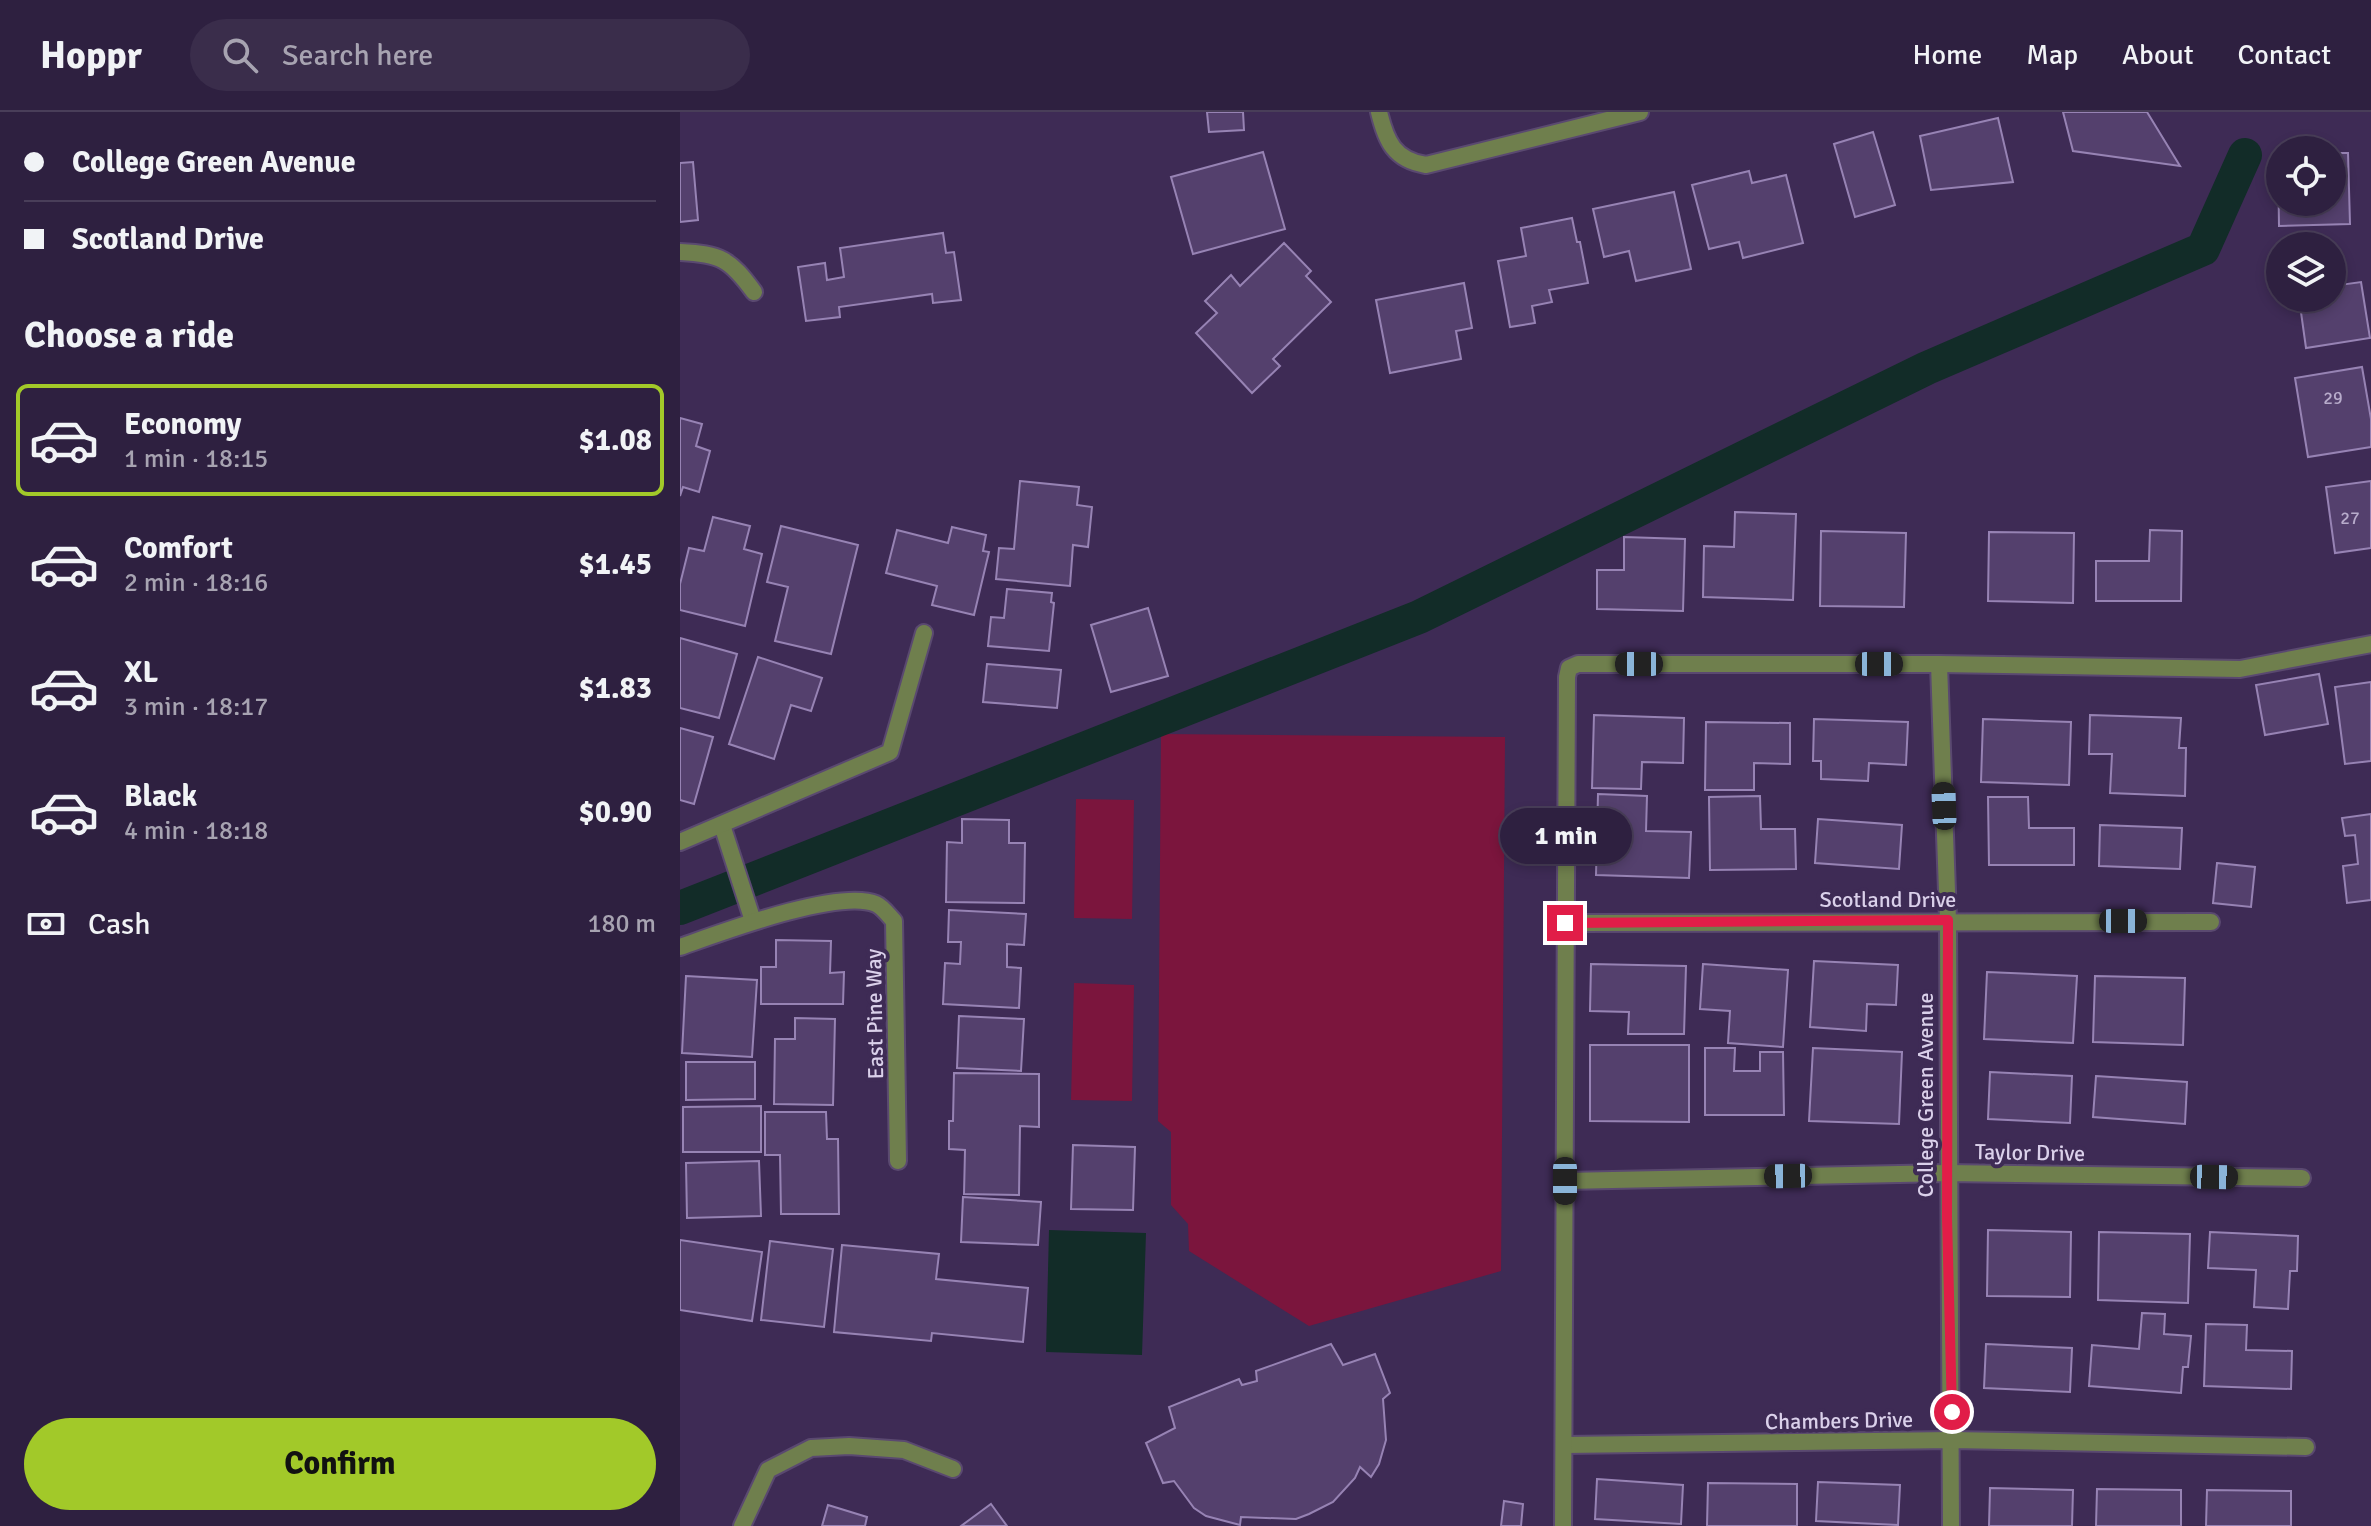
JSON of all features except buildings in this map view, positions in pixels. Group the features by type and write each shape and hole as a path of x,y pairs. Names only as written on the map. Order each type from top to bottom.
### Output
{"street":[{"path":"1379,112 1390,146 1412,162 1426,165 1640,112"},
{"path":"680,252 706,253 724,258 737,268 754,292"},
{"path":"680,842 890,752 924,633"},
{"path":"1563,1526 1569,668 1578,664 1939,664 2240,669 2371,644"},
{"name":"College Green Avenue","path":"1939,664 1948,920 1951,1526"},
{"path":"722,825 753,921"},
{"name":"East Pine Way","path":"680,947 753,921 845,900 877,905 894,921 898,1161"},
{"name":"Scotland Drive","path":"1565,923 1948,920 2211,922"},
{"name":"Taylor Drive","path":"1565,1181 1947,1173 2302,1178"},
{"name":"Chambers Drive","path":"1564,1445 1952,1440 2306,1447"},
{"path":"742,1526 768,1470 811,1448 849,1446 904,1450 953,1469"}],"shaded area":[{"path":"1161,734 1505,737 1501,1271 1309,1326 1189,1251 1188,1224 1171,1205 1171,1132 1158,1121"},
{"path":"1076,799 1134,800 1132,919 1074,918"},
{"path":"1074,983 1134,985 1132,1101 1071,1100"},
{"path":"1049,1230 1146,1233 1142,1355 1046,1352"}],"waterway":[{"path":"680,908 1419,617 1927,368 2203,249 2245,155"}],"route":[{"path":"1565,923 1948,920 1947,1218 1952,1412"}]}
